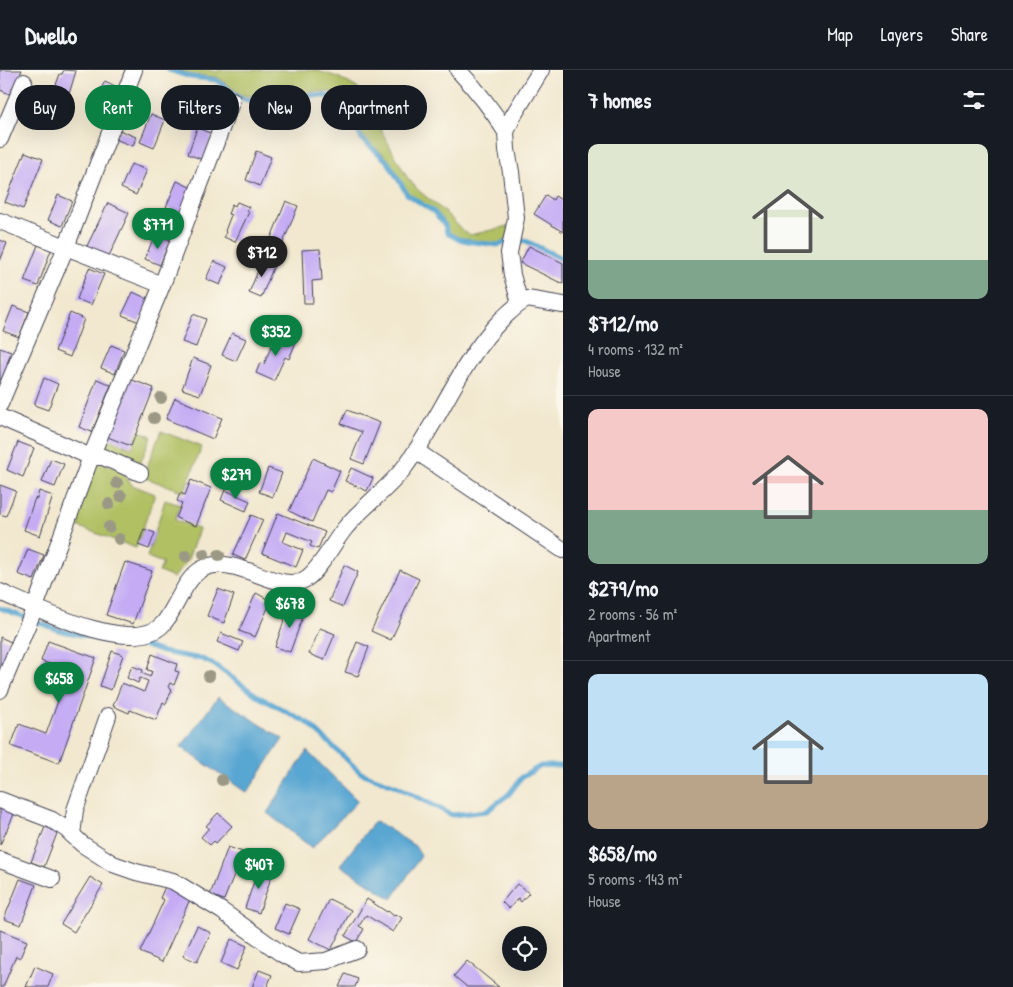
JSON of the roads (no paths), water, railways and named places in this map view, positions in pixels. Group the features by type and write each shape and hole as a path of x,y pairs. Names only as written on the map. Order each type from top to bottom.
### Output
{"street":[{"path":"0,404 66,247 134,70"},
{"path":"458,70 482,97 506,132"},
{"path":"520,303 512,275 509,252 516,218 506,132 513,116 541,70"},
{"path":"0,140 24,82"},
{"path":"0,690 32,615 91,456 162,285 221,130"},
{"path":"0,221 162,285"},
{"path":"0,592 32,615 123,636 141,636 153,632 163,624 194,576 202,570 214,566 230,565 287,584 297,583 308,578 346,527 403,470 468,362 493,329 520,303 527,299 563,305"},
{"path":"0,417 91,456 104,457 140,473"},
{"path":"416,451 563,550"},
{"path":"72,834 75,810 108,716"},
{"path":"0,800 52,820 72,834 82,844 114,864 136,872 173,881 222,911 282,954 299,963 326,961 357,949"},
{"path":"0,860 52,878"}],"water":[{"path":"218,697 283,739 247,793 181,747"},
{"path":"307,751 358,801 312,848 267,813"},
{"path":"374,822 381,824 415,846 421,856 392,899 340,865"}],"waterway":[{"path":"169,70 191,77 216,80 241,98 247,100 311,95 337,97 350,104 354,111 355,126 362,139 388,162 407,194 434,212 445,225 447,233 458,239 473,242 498,245 507,242"},
{"path":"515,240 526,241 563,259"},
{"path":"0,608 58,630 118,643 140,644 162,652 202,659 213,664 259,697 308,723 361,773 396,786 452,815 487,811 509,794 522,777 541,766 563,766"}]}
